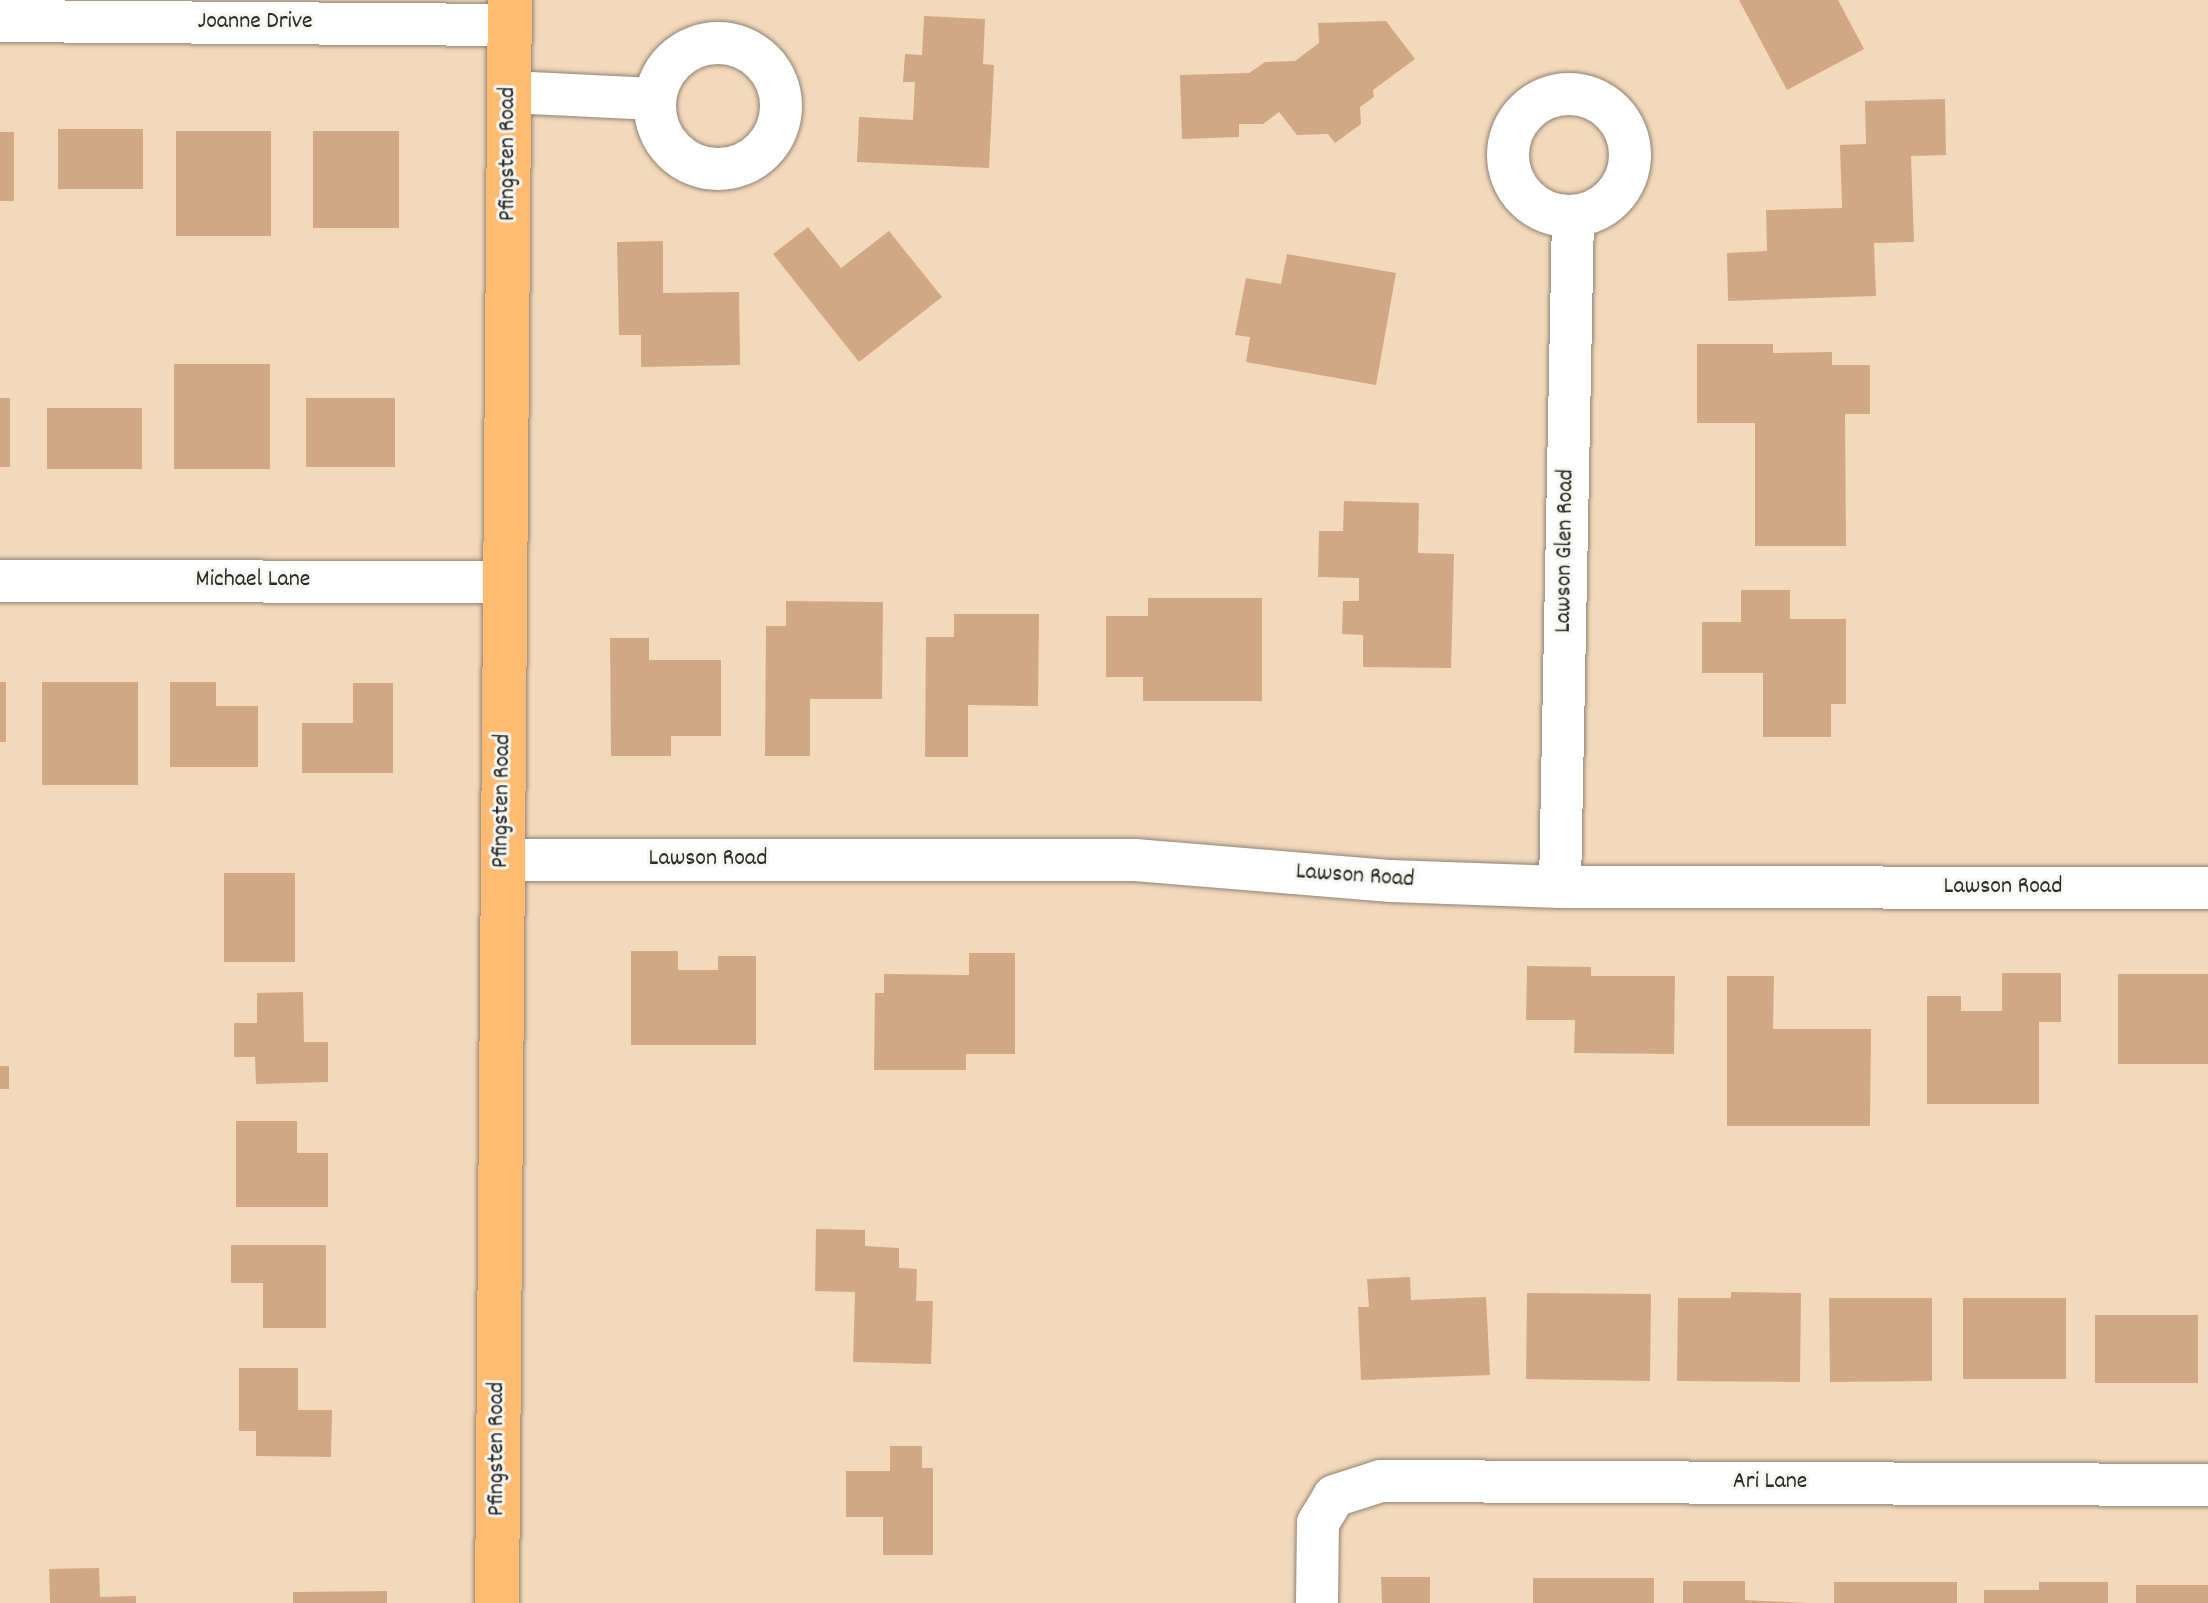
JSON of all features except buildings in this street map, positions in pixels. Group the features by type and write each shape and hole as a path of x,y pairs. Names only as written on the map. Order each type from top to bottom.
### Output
{"main road":[{"name":"Pfingsten Road","path":"497,1603 510,12"}],"street":[{"name":"Joanne Drive","path":"0,21 510,12"},
{"path":"510,92 654,99"},
{"name":"Lawson Glen Road","path":"1560,887 1573,216"},
{"name":"Michael Lane","path":"0,581 505,582"},
{"name":"Lawson Road","path":"503,860 1135,860 1391,881 1560,887 2208,888"},
{"name":"Ari Lane","path":"1317,1603 1318,1523 1334,1496 1381,1481 2208,1485"}]}
